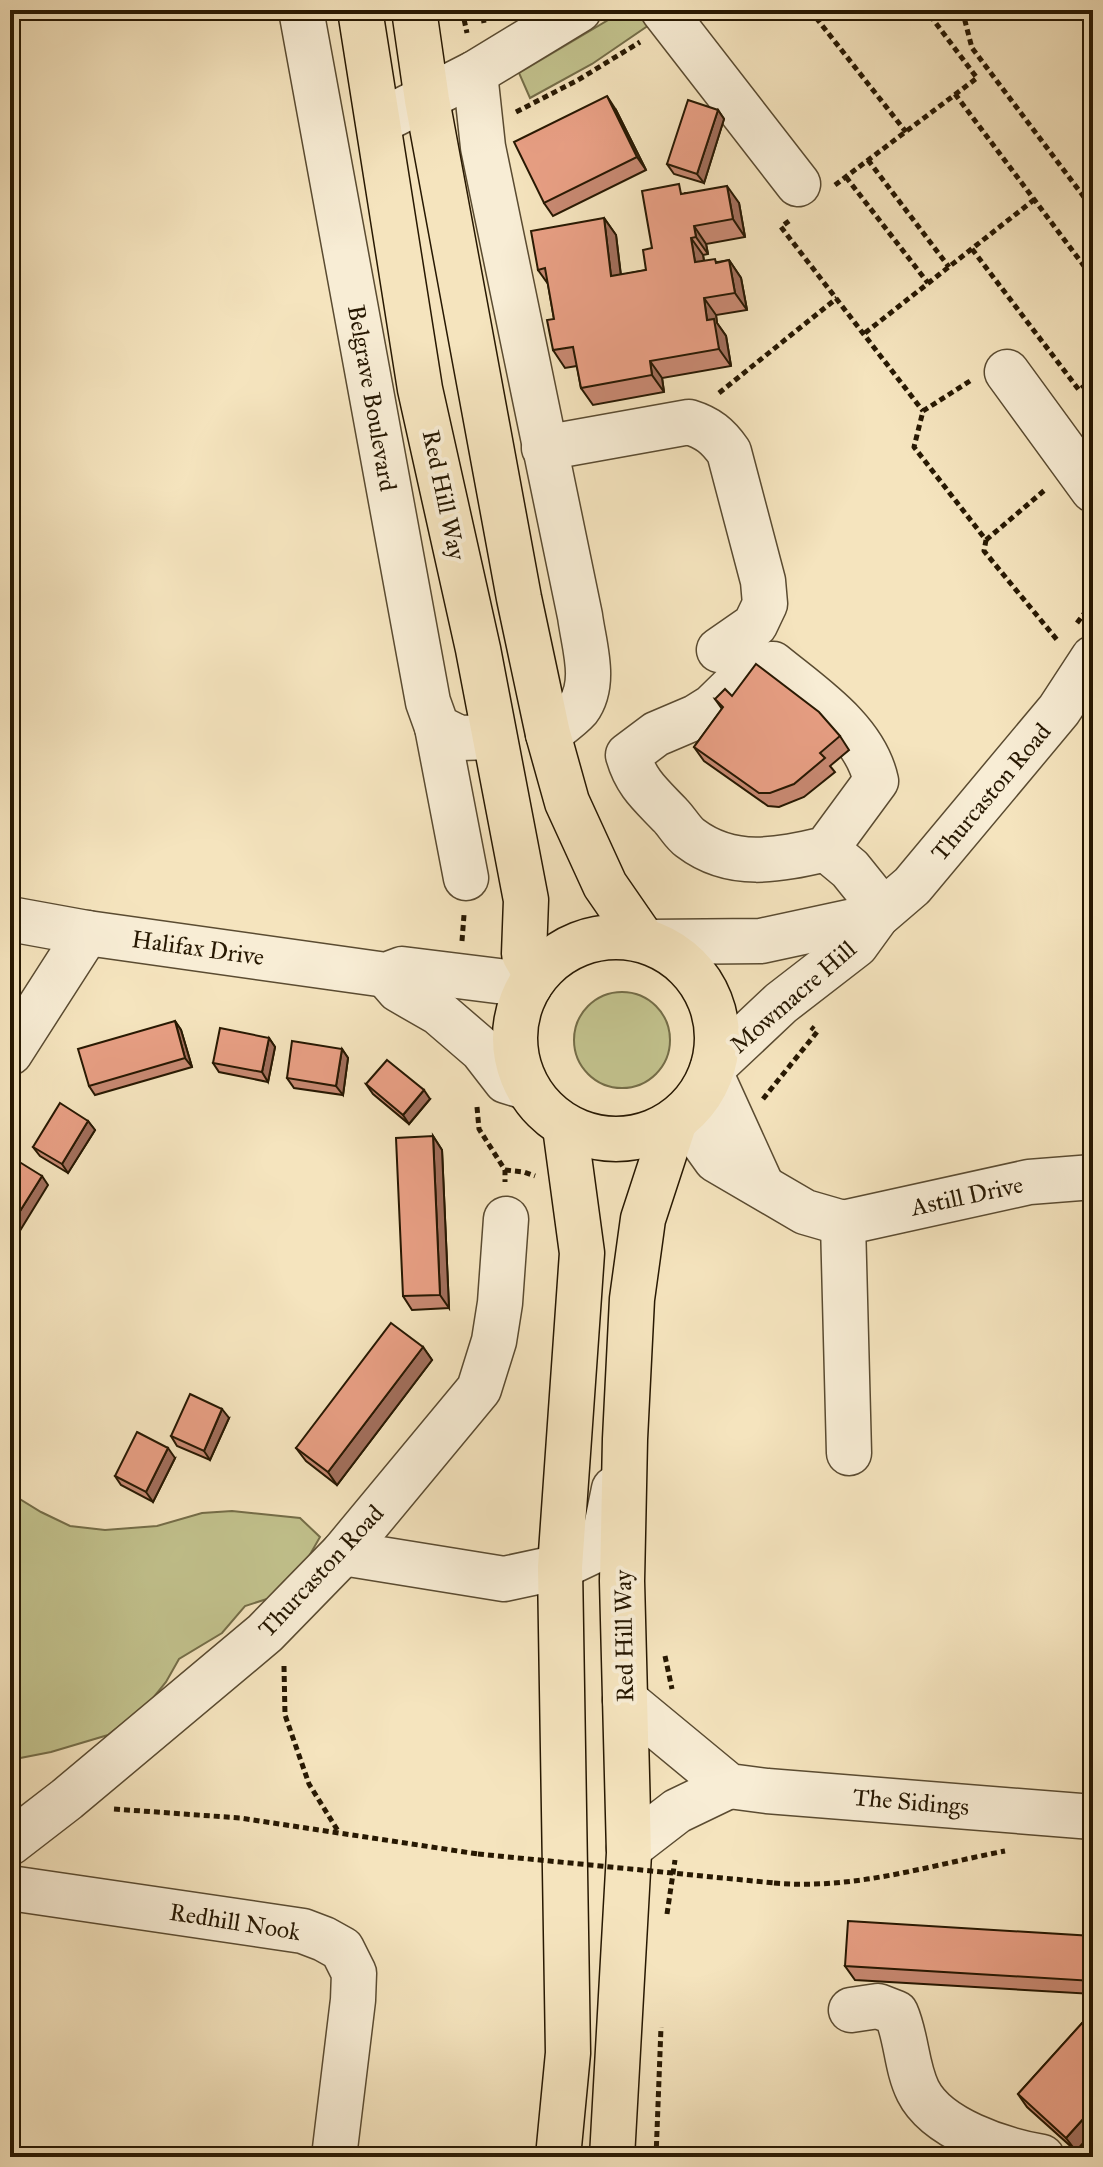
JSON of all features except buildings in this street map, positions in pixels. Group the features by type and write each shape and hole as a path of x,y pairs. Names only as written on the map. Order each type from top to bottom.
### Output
{"highway":[{"name":"Red Hill Way","path":"360,10 420,389 478,649 526,900 524,954 533,980"},
{"path":"414,10 427,100 519,598 548,734 567,802 605,885 647,941"},
{"path":"613,936 647,941 677,957 698,979 712,1006 718,1036 712,1070 697,1100 679,1118 649,1135 621,1140 593,1137 565,1127 550,1116 526,1087 517,1065 514,1041 516,1017 533,980 557,955 584,941 613,936"},
{"name":"Red Hill Way","path":"612,2157 629,1848 622,1581 632,1299 643,1219 679,1118"},
{"path":"558,2157 568,2053 560,1567 582,1253 565,1127"}],"street":[{"name":"Belgrave Boulevard","path":"301,10 428,702 437,727 466,878"},
{"path":"379,122 427,100 579,10"},
{"path":"665,12 805,199"},
{"path":"475,73 482,130 580,616 588,690 577,711 548,734"},
{"path":"990,375 1084,478"},
{"path":"544,448 689,422 705,427 719,437 729,452 763,581 765,604 755,625 719,650"},
{"name":"Thurcaston Road","path":"880,913 912,886 1059,710 1077,651"},
{"path":"773,664 835,715 872,761 876,781 826,849 774,861 742,860 712,853 687,836 650,796 634,774 628,755 656,734 712,707 754,666 773,664"},
{"path":"437,727 459,738 493,737"},
{"path":"826,849 850,869 880,913"},
{"name":"Halifax Drive","path":"12,909 87,933 386,975 402,969 533,980"},
{"name":"Mowmacre Hill","path":"647,941 761,941 880,913"},
{"name":"Mowmacre Hill","path":"712,1070 781,1003 856,945 880,913"},
{"path":"10,1053 87,933"},
{"path":"386,975 399,990 454,1026 482,1050 506,1081 526,1087"},
{"path":"712,1070 761,1184"},
{"name":"Astill Drive","path":"679,1118 716,1160 805,1212 843,1223 1029,1182 1093,1177"},
{"name":"Thurcaston Road","path":"10,1843 265,1633 343,1553 479,1389 494,1341 506,1219"},
{"path":"843,1223 849,1453"},
{"path":"343,1553 504,1579 560,1567 602,1547 625,1439"},
{"path":"625,1700 729,1786 677,1811 629,1848"},
{"name":"The Sidings","path":"729,1786 1093,1817"},
{"name":"Redhill Nook","path":"10,1888 303,1931 342,1949 354,1973 353,2000 334,2157"},
{"path":"851,2010 878,2006 896,2013 905,2033 918,2091 935,2113 969,2135 1042,2157"}],"path":[{"path":"810,10 906,132"},
{"path":"923,411 781,227 805,199 846,177 977,78 926,10"},
{"path":"968,10 965,21 972,48 1093,209"},
{"path":"482,130 612,60 638,43 665,12"},
{"path":"955,94 1093,278"},
{"path":"868,160 949,267"},
{"path":"846,177 928,283"},
{"path":"865,333 1035,199"},
{"path":"972,249 1079,390 1093,379"},
{"path":"704,396 719,393 837,298"},
{"path":"986,540 914,447 923,411 990,375"},
{"path":"1077,651 984,551 986,540 1084,478"},
{"path":"265,1633 284,1659 285,1715 309,1784 339,1832"},
{"path":"67,1799 121,1810 240,1818 478,1854 809,1886 855,1883 1019,1848"},
{"path":"667,1917 678,1852"},
{"path":"656,2157 661,2021"}],"green space":[{"path":"615,16 638,17 649,25 592,64 530,98 519,73"},
{"path":"622,992 640,996 656,1006 666,1022 670,1040 666,1058 656,1074 640,1084 622,1088 604,1084 588,1074 578,1058 574,1040 578,1022 588,1006 604,996"},
{"path":"10,1493 70,1526 105,1530 157,1526 202,1513 232,1511 300,1518 320,1537 296,1579 270,1598 245,1606 222,1633 179,1659 149,1703 108,1735 10,1760"}]}
